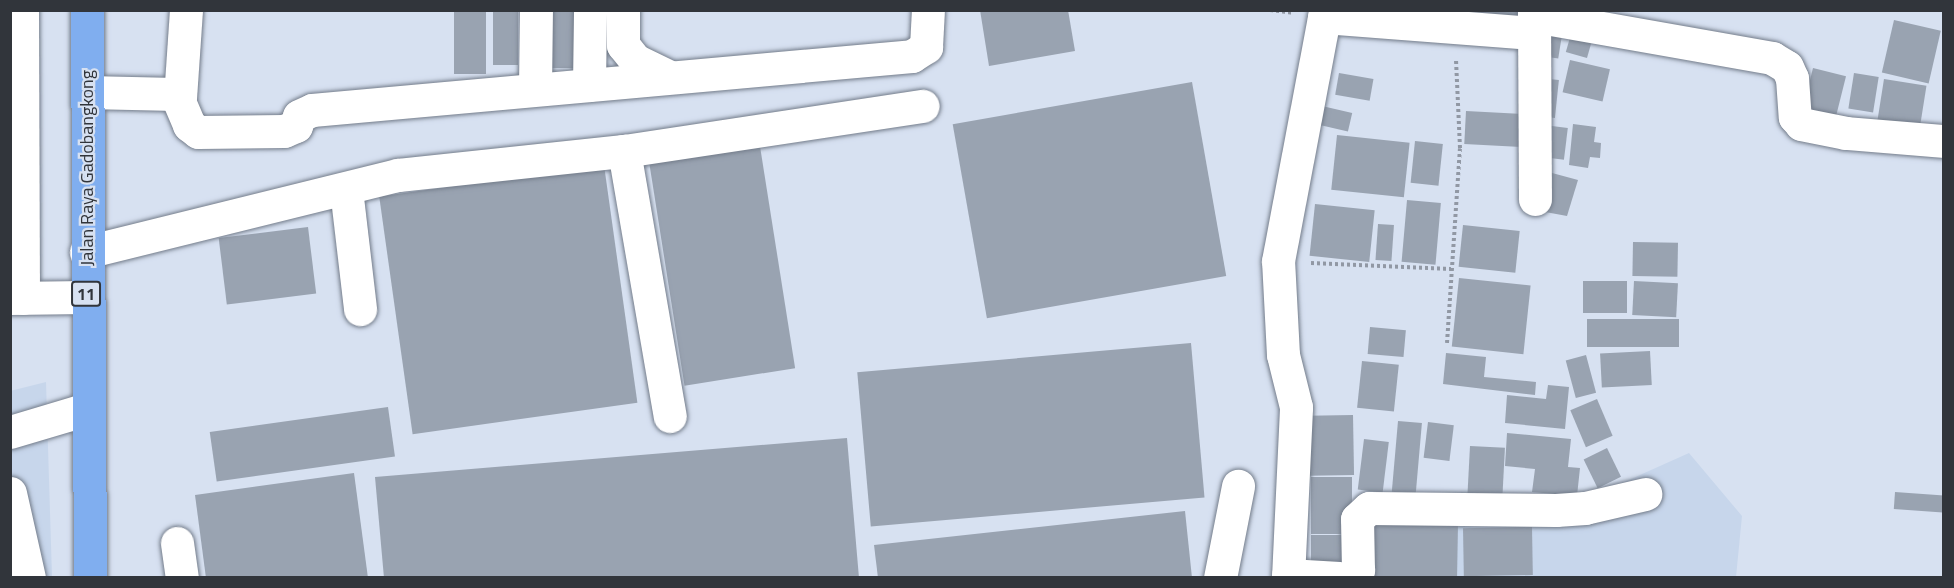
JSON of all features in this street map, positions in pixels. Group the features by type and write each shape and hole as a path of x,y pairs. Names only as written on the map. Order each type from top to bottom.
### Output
{"highway":[{"name":"Jalan Raya Gadobangkong","path":"87,10 86,297 90,578"}],"street":[{"path":"22,10 17,298 86,297"},
{"path":"186,10 180,98 189,125 198,132 284,131 296,126 299,116 307,111 912,56 926,47 928,10"},
{"path":"535,89 536,10"},
{"path":"589,85 590,10"},
{"path":"623,10 623,45 635,60 670,77"},
{"path":"1339,578 1288,576 1296,407 1282,355 1278,261 1324,17 1533,20 1772,58 1787,67 1792,78 1795,117 1801,124 1846,133 1944,141"},
{"path":"1533,20 1535,199"},
{"path":"87,92 142,90 176,94 180,98"},
{"path":"87,252 398,176 624,151 923,106"},
{"path":"624,151 670,417"},
{"path":"346,189 360,309"},
{"path":"10,432 87,409"},
{"path":"1220,578 1238,486"},
{"path":"10,493 29,578"},
{"path":"1350,578 1358,570 1357,519 1369,508 1556,510 1585,508 1645,494"},
{"path":"177,543 182,578"}],"path":[{"path":"1447,343 1460,148 1455,20"},
{"path":"1278,261 1451,269"}],"shaded area":[{"path":"46,382 52,577 11,577 10,391"},
{"path":"1689,453 1742,516 1736,577 1300,578 1353,566 1353,500 1593,496"}],"building":[{"path":"454,10 486,10 486,74 454,74"},
{"path":"493,10 518,10 518,65 493,65"},
{"path":"549,10 576,10 576,68 549,68"},
{"path":"980,10 1068,10 1075,51 989,66"},
{"path":"1462,10 1520,10 1519,23 1461,18"},
{"path":"1894,20 1941,31 1929,83 1882,73"},
{"path":"1544,27 1563,30 1558,59 1539,56"},
{"path":"1573,27 1594,33 1587,58 1566,52"},
{"path":"1570,60 1610,69 1603,101 1563,92"},
{"path":"1813,68 1846,76 1836,116 1803,108"},
{"path":"1339,73 1373,79 1370,101 1335,95"},
{"path":"1854,73 1879,77 1873,112 1848,109"},
{"path":"1539,78 1559,80 1555,118 1535,116"},
{"path":"1884,79 1926,86 1919,135 1876,128"},
{"path":"1192,82 1226,276 987,318 953,124"},
{"path":"1322,106 1352,113 1348,131 1318,125"},
{"path":"1466,111 1523,114 1521,147 1464,144"},
{"path":"1573,124 1596,127 1594,142 1601,143 1600,158 1590,157 1588,168 1569,165"},
{"path":"1544,125 1568,128 1564,160 1540,157"},
{"path":"1337,135 1410,143 1404,197 1331,190"},
{"path":"759,140 795,368 685,386 648,158"},
{"path":"1415,141 1443,144 1438,186 1411,183"},
{"path":"604,165 637,403 413,434 379,197"},
{"path":"1541,170 1578,180 1567,216 1540,211"},
{"path":"1407,200 1441,203 1435,265 1402,262"},
{"path":"1315,204 1375,210 1369,262 1310,256"},
{"path":"1378,224 1394,225 1391,261 1375,260"},
{"path":"1463,225 1520,231 1515,273 1459,267"},
{"path":"308,227 316,294 227,304 219,238"},
{"path":"1633,242 1678,243 1677,277 1632,276"},
{"path":"1459,278 1531,286 1523,354 1452,347"},
{"path":"1583,281 1627,281 1627,313 1583,313"},
{"path":"1634,281 1678,283 1676,317 1632,315"},
{"path":"1587,319 1679,319 1679,347 1587,347"},
{"path":"1370,327 1406,330 1404,357 1368,354"},
{"path":"1191,343 1205,497 871,527 857,372"},
{"path":"1650,351 1652,385 1602,388 1600,354"},
{"path":"1446,353 1486,357 1484,377 1536,382 1535,395 1443,384"},
{"path":"1586,355 1596,393 1576,398 1566,360"},
{"path":"1362,361 1399,365 1394,412 1357,408"},
{"path":"1548,385 1569,387 1565,429 1505,423 1507,395 1546,399"},
{"path":"1597,399 1613,436 1586,447 1570,410"},
{"path":"388,407 395,457 217,482 210,432"},
{"path":"1353,415 1354,475 1309,476 1308,416"},
{"path":"1398,421 1422,423 1416,494 1392,492"},
{"path":"1428,422 1454,425 1449,461 1424,458"},
{"path":"1507,433 1571,439 1568,467 1580,468 1577,496 1532,492 1535,469 1505,466"},
{"path":"847,438 859,578 384,578 375,477"},
{"path":"1364,439 1389,442 1383,493 1358,490"},
{"path":"1470,446 1505,448 1502,509 1467,507"},
{"path":"1607,448 1621,477 1598,488 1584,459"},
{"path":"354,473 368,578 206,578 195,495"},
{"path":"1311,477 1352,477 1352,534 1311,534"},
{"path":"1895,492 1944,495 1943,512 1894,509"},
{"path":"1185,511 1192,578 878,578 874,545"},
{"path":"1365,523 1458,525 1457,578 1364,578"},
{"path":"1532,527 1533,575 1464,576 1463,528"},
{"path":"1311,535 1353,535 1353,566 1311,566"}]}
